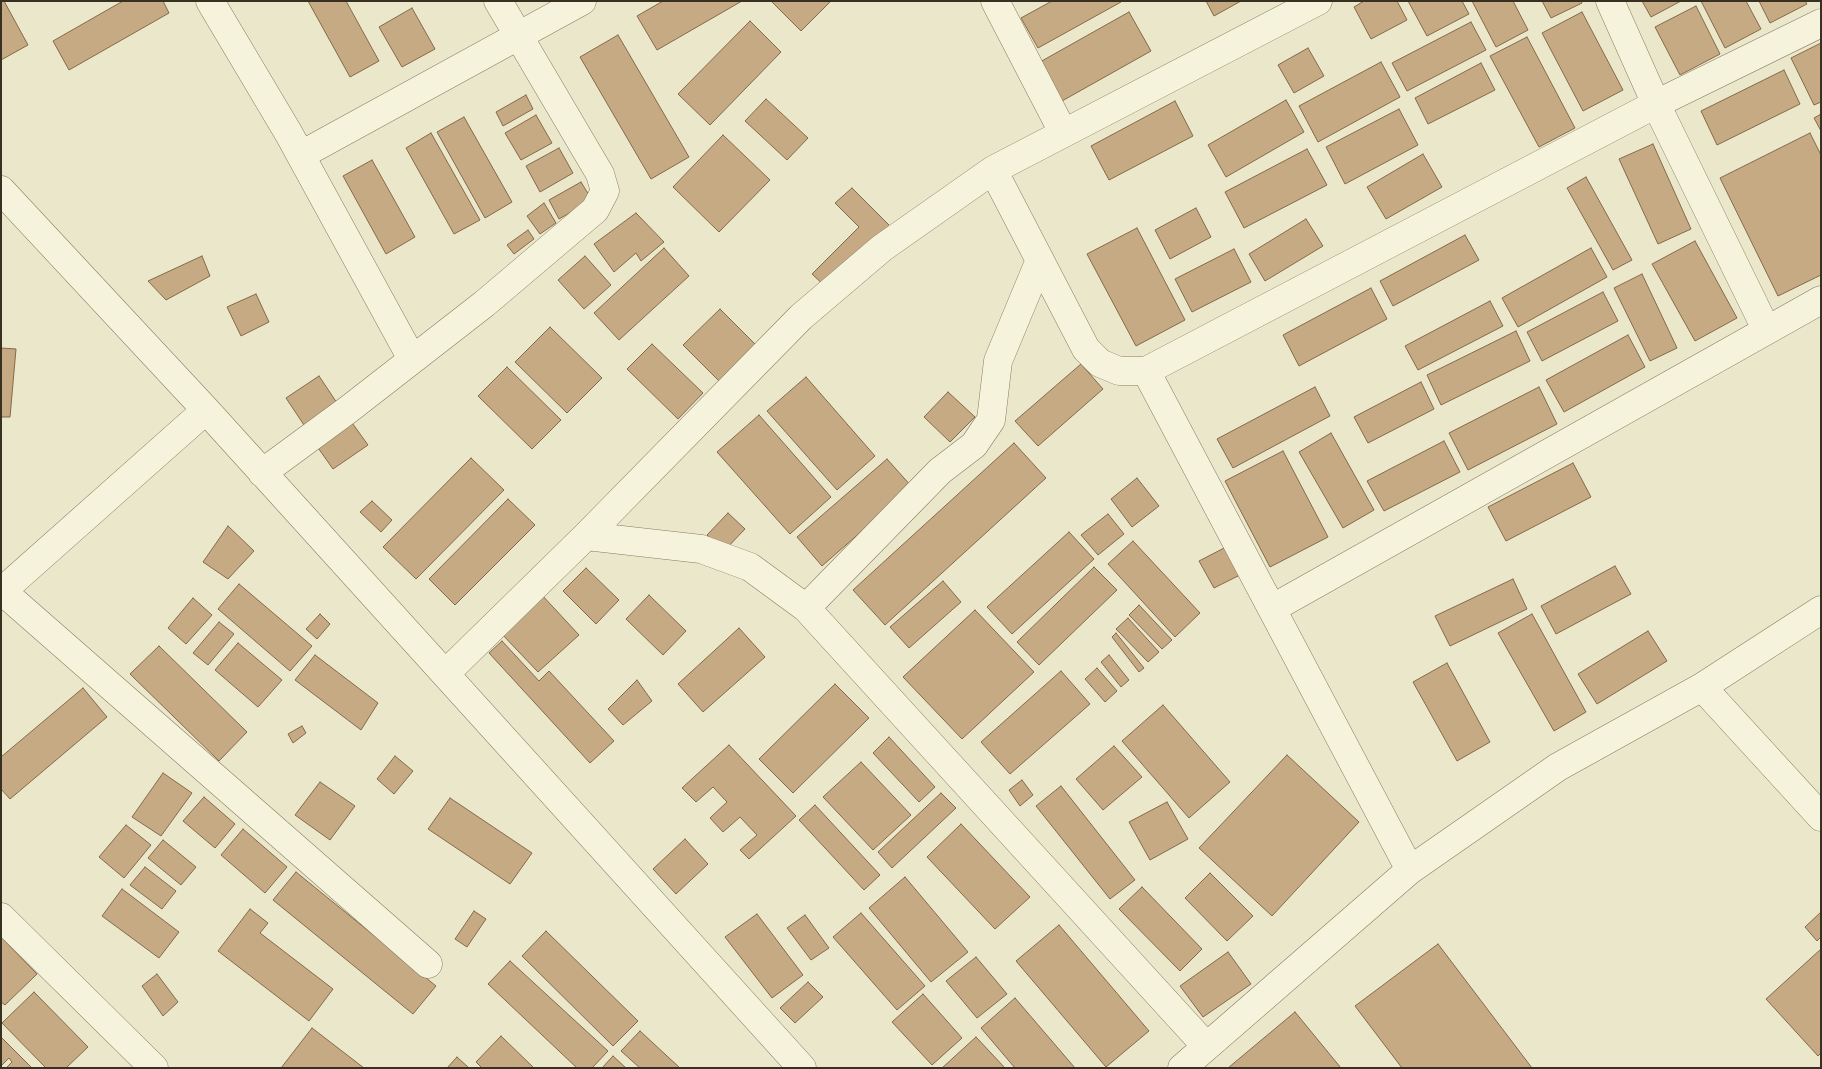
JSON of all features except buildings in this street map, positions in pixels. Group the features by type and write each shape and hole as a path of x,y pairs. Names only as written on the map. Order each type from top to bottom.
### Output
{"street":[{"path":"210,1 301,155 412,359"},
{"path":"262,473 484,304 596,210 605,191 600,174 498,1"},
{"path":"301,155 582,1"},
{"path":"995,1 1063,132"},
{"path":"445,674 586,536 802,317 882,248 993,170 1318,1"},
{"path":"1610,1 1656,104 1766,329"},
{"path":"993,170 1086,349 1100,363 1119,371 1146,371 1656,104 1821,23"},
{"path":"1,190 206,410 802,1068"},
{"path":"806,608 940,471 974,445 987,426 991,420 998,360 1040,260"},
{"path":"1273,608 1766,329 1821,300"},
{"path":"1146,371 1410,870"},
{"path":"206,410 2,592 428,964"},
{"path":"586,536 701,549 750,567 806,608 1206,1046"},
{"path":"1182,1068 1410,870 1558,767 1702,687 1821,610"},
{"path":"1702,687 1821,816"},
{"path":"1,917 154,1068"}]}
